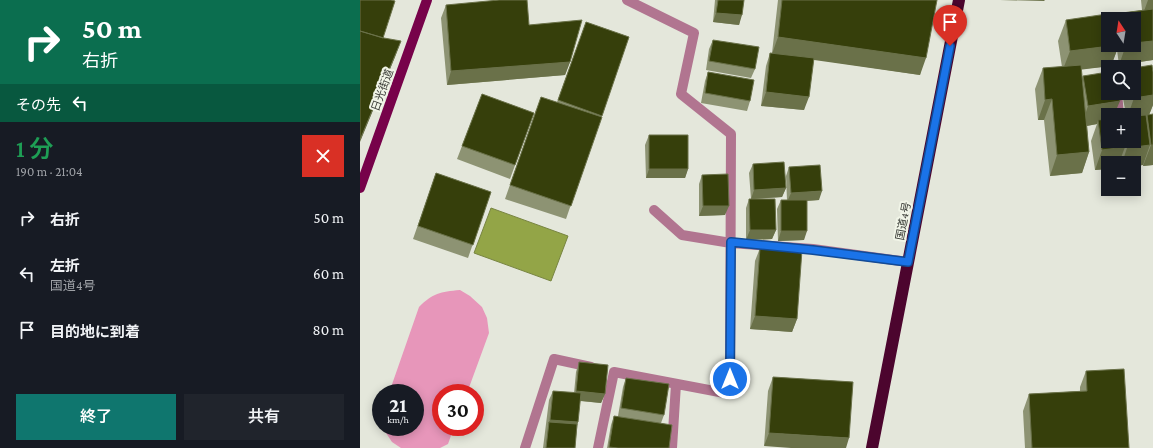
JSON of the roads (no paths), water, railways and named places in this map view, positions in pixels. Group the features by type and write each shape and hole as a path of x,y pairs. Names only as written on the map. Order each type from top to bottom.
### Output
{"highway":[{"name":"国道4号","path":"872,448 959,0"}],"main road":[{"name":"日光街道","path":"360,188 427,0"}],"street":[{"path":"525,448 554,359 730,394 731,134 682,94 694,33 627,0"},
{"path":"654,210 682,235 908,262"},
{"path":"598,448 607,370"},
{"path":"672,448 676,384"}]}
